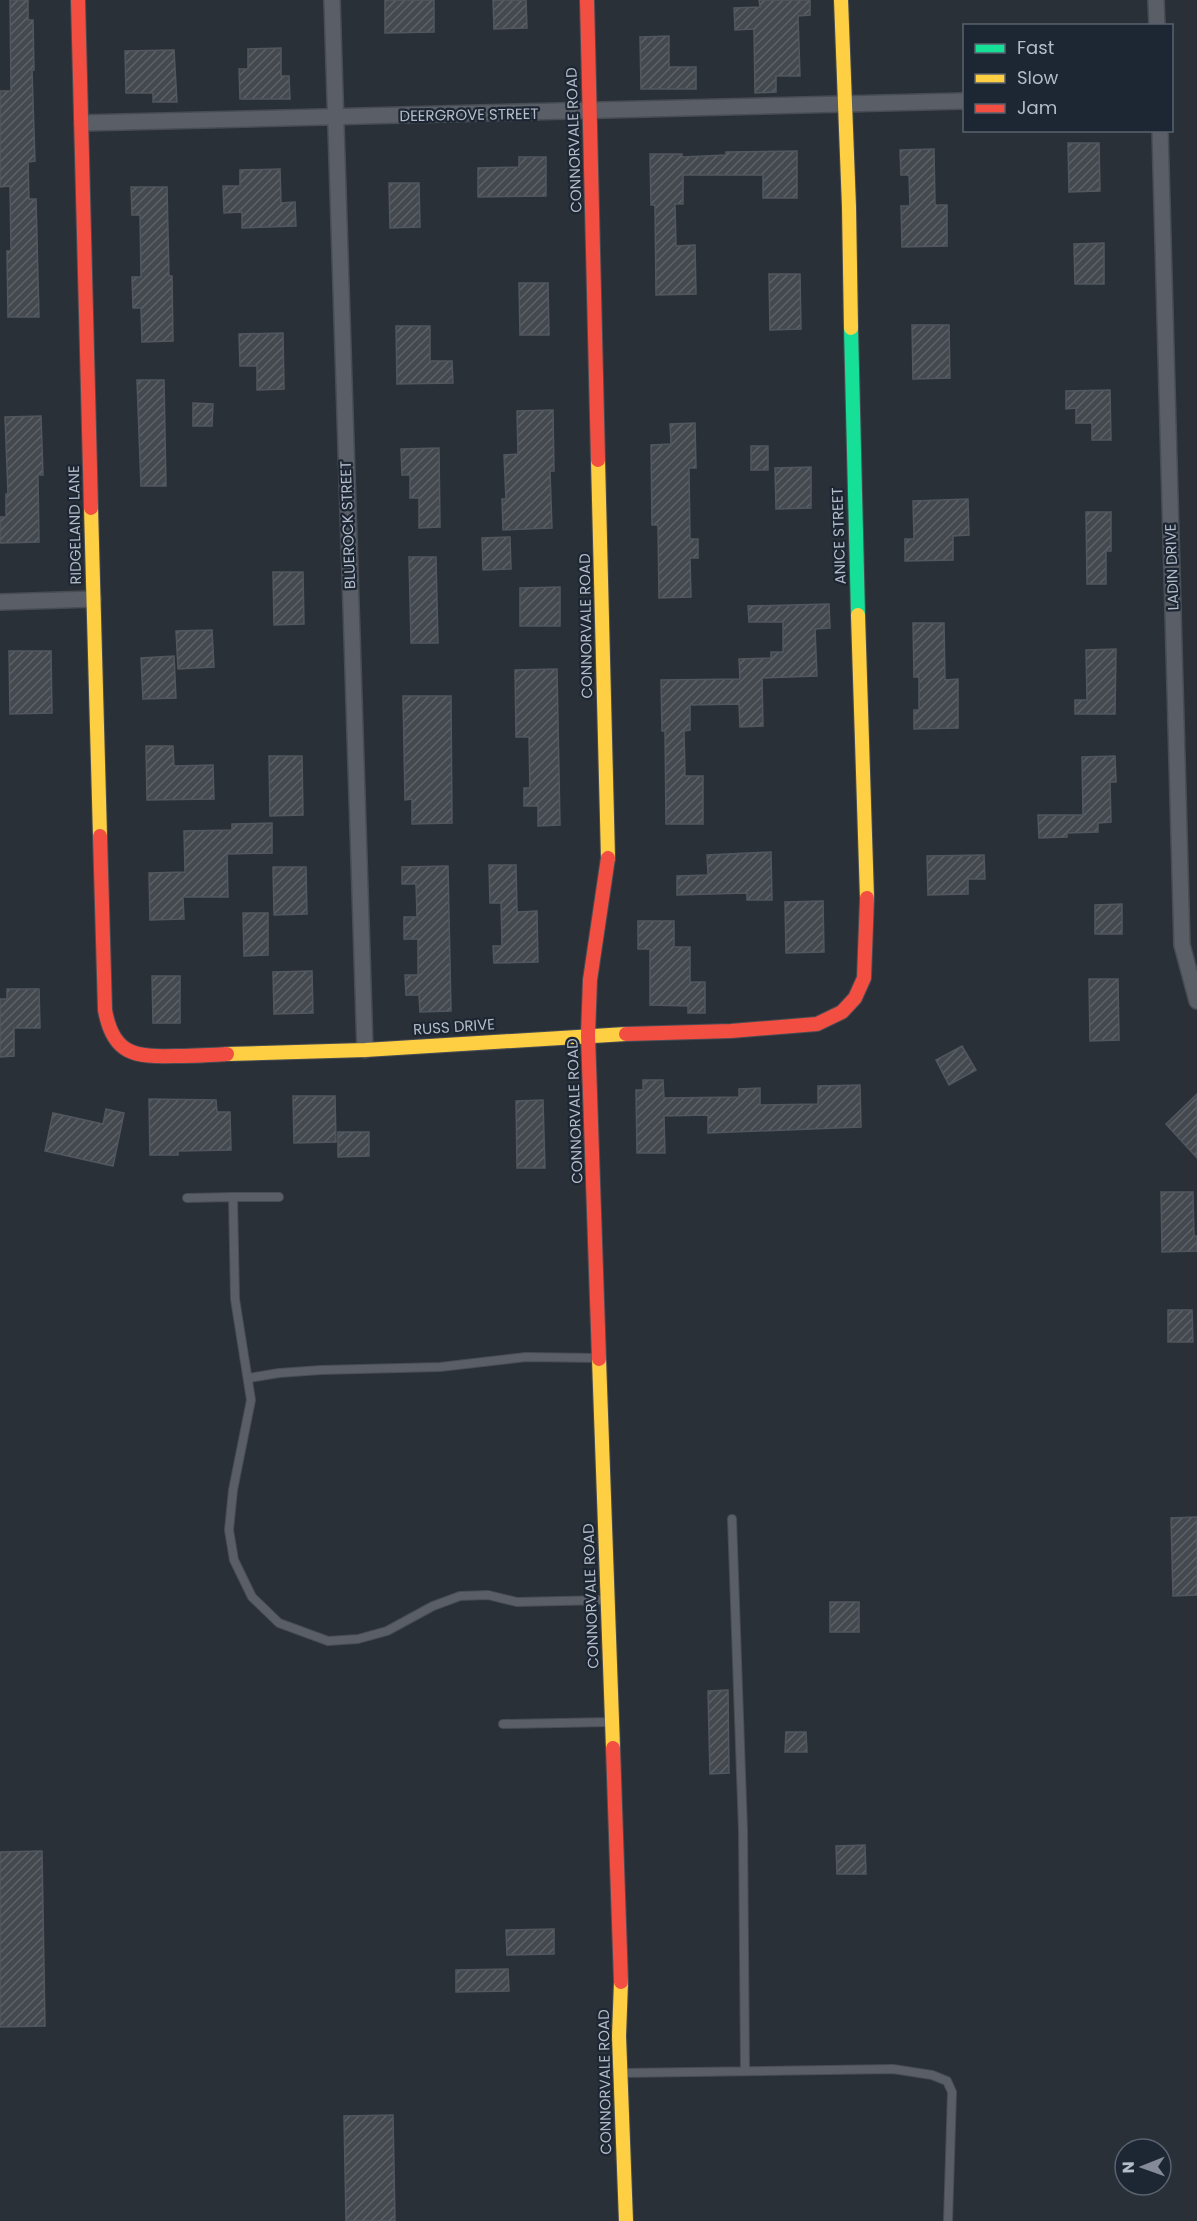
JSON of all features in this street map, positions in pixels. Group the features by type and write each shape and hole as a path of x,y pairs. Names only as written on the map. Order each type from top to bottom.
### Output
{"street":[{"name":"RIDGELAND LANE","path":"78,0 105,1010 108,1029 118,1046"},
{"name":"BLUEROCK STREET","path":"332,0 365,1050"},
{"name":"CONNORVALE ROAD","path":"586,0 608,858 590,980 588,1035 621,1975 619,2036 626,2221"},
{"name":"ANICE STREET","path":"794,1026 817,1024 843,1012 855,998 864,978 867,907 865,814 854,508 849,207 841,0"},
{"path":"1156,0 1157,24"},
{"name":"DEERGROVE STREET","path":"82,123 963,100"},
{"name":"LADIN DRIVE","path":"1160,132 1182,945 1197,1001"},
{"path":"0,602 93,599"},
{"name":"RUSS DRIVE","path":"118,1046 132,1054 147,1057 365,1050 588,1035 731,1031 794,1026"}],"lane":[{"path":"233,1197 235,1299 251,1400 232,1490 229,1530 234,1560 252,1597 279,1623 328,1641 358,1639 387,1631 432,1606 460,1596 488,1595 518,1602 607,1600"},
{"path":"187,1198 279,1197"},
{"path":"249,1378 321,1370 440,1367 526,1357 599,1358"},
{"path":"732,1519 743,1830 745,2070"},
{"path":"503,1724 612,1722"},
{"path":"620,2073 893,2069 933,2075 947,2081 952,2092 948,2221"}],"building":[{"path":"10,0 28,0 28,20 33,20 35,161 28,162 29,199 36,199 39,317 8,317 7,251 11,251 10,186 0,187 0,91 11,91"},
{"path":"385,0 434,0 434,32 385,33"},
{"path":"493,0 526,0 527,28 494,29"},
{"path":"759,0 810,0 810,15 798,16 800,76 776,76 776,92 755,93 754,29 735,30 734,8 760,7"},
{"path":"669,36 669,67 696,67 696,89 641,89 640,37"},
{"path":"281,48 281,76 289,76 290,99 240,99 239,69 248,69 248,49"},
{"path":"174,50 177,102 153,102 153,93 126,93 125,51"},
{"path":"1068,143 1099,143 1100,191 1069,192"},
{"path":"934,149 935,205 947,205 947,246 902,247 901,206 910,206 909,175 901,175 900,150"},
{"path":"797,151 797,198 763,198 763,175 683,175 683,204 675,204 676,246 695,245 696,294 656,295 655,205 651,205 650,154 682,154 682,157 726,155 726,152"},
{"path":"519,157 546,157 546,196 478,197 478,168 519,167"},
{"path":"280,169 281,203 295,202 296,226 242,228 242,212 224,213 223,186 240,186 240,170"},
{"path":"389,183 419,183 420,227 390,228"},
{"path":"131,187 167,187 173,341 142,342 141,308 133,308 132,277 141,277 140,215 132,215"},
{"path":"1104,243 1104,284 1075,284 1074,244"},
{"path":"769,274 800,274 801,329 770,330"},
{"path":"519,283 548,283 549,335 520,335"},
{"path":"912,325 949,325 950,378 913,379"},
{"path":"396,326 430,326 430,361 452,361 453,383 397,384"},
{"path":"283,333 284,389 257,390 257,366 240,366 239,334"},
{"path":"137,380 164,380 166,486 141,486"},
{"path":"1110,390 1111,440 1092,440 1092,423 1076,423 1076,408 1066,409 1066,391"},
{"path":"193,403 213,404 212,426 193,426"},
{"path":"553,410 554,471 550,471 552,528 503,530 502,499 506,499 504,455 518,454 517,411"},
{"path":"41,416 43,475 38,475 39,542 0,543 0,517 6,517 6,494 8,494 5,417"},
{"path":"695,423 696,468 689,468 690,539 698,539 698,558 690,558 691,597 659,598 658,525 652,525 651,445 671,444 670,424"},
{"path":"751,446 768,446 768,470 751,470"},
{"path":"439,448 440,527 419,528 419,498 410,498 410,475 402,475 401,449"},
{"path":"811,467 811,508 776,509 775,468"},
{"path":"968,499 969,535 953,536 953,560 905,561 905,539 914,539 913,501"},
{"path":"1086,512 1111,512 1111,551 1106,551 1106,584 1087,584"},
{"path":"510,537 511,569 483,570 482,538"},
{"path":"409,557 436,557 438,643 411,643"},
{"path":"273,572 303,572 304,624 274,625"},
{"path":"560,587 560,626 520,626 520,588"},
{"path":"829,604 830,628 815,629 817,676 762,678 763,726 740,727 739,704 690,705 690,730 684,731 685,776 703,776 703,824 666,824 665,731 662,731 661,680 740,679 739,659 771,658 771,652 783,652 783,622 749,622 748,606"},
{"path":"913,623 944,623 945,680 958,679 958,728 914,729 914,710 919,710 919,677 914,677"},
{"path":"212,630 214,667 178,669 176,631"},
{"path":"1116,649 1115,714 1075,714 1075,700 1087,700 1086,650"},
{"path":"9,651 51,651 52,713 10,714"},
{"path":"174,656 176,698 143,699 141,658"},
{"path":"557,669 560,825 538,826 538,806 524,806 524,788 530,788 529,737 516,737 515,670"},
{"path":"403,696 451,696 452,823 412,824 412,799 405,800"},
{"path":"146,746 173,746 174,766 213,765 214,799 147,800"},
{"path":"269,756 302,756 303,815 270,816"},
{"path":"1115,756 1116,782 1110,782 1111,822 1098,823 1098,832 1067,833 1067,837 1039,838 1038,815 1083,815 1082,757"},
{"path":"272,823 272,853 227,854 228,897 183,897 184,919 150,920 149,873 185,872 184,831 232,830 232,824"},
{"path":"771,852 772,900 747,900 747,893 677,895 677,876 708,875 707,855"},
{"path":"984,855 985,879 968,879 968,894 928,895 927,856"},
{"path":"489,865 516,865 517,912 537,911 538,962 494,963 493,946 502,946 501,903 490,903"},
{"path":"448,866 451,1011 420,1012 419,995 406,995 405,975 418,975 418,939 404,939 404,917 417,917 416,884 402,884 402,867"},
{"path":"273,867 306,867 307,914 274,915"},
{"path":"823,901 824,952 786,953 785,902"},
{"path":"1122,904 1122,934 1095,934 1095,905"},
{"path":"243,913 268,913 268,955 244,956"},
{"path":"638,921 674,921 674,947 690,947 690,982 705,982 705,1013 688,1013 688,1006 650,1005 650,949 638,949"},
{"path":"312,971 313,1013 274,1014 273,972"},
{"path":"152,976 180,976 180,1023 153,1023"},
{"path":"1089,979 1118,979 1119,1040 1090,1041"},
{"path":"7,989 39,989 40,1028 14,1028 14,1056 0,1057 0,999 7,999"},
{"path":"962,1046 976,1070 949,1085 936,1060"},
{"path":"643,1080 663,1080 664,1098 739,1097 739,1089 760,1088 760,1105 818,1104 818,1086 860,1085 861,1127 708,1133 708,1115 664,1116 665,1153 637,1153 636,1090 643,1090"},
{"path":"1197,1094 1197,1158 1166,1124"},
{"path":"293,1096 335,1096 336,1142 294,1143"},
{"path":"149,1099 216,1100 217,1112 230,1112 231,1150 178,1151 178,1155 150,1155"},
{"path":"543,1100 545,1168 517,1168 516,1101"},
{"path":"106,1109 124,1113 113,1166 45,1151 53,1113 103,1124"},
{"path":"338,1132 369,1132 369,1156 338,1157"},
{"path":"1161,1192 1193,1192 1194,1236 1197,1236 1197,1251 1162,1252"},
{"path":"1168,1310 1192,1310 1193,1342 1168,1342"},
{"path":"1197,1517 1197,1595 1173,1596 1171,1518"},
{"path":"830,1602 859,1602 859,1632 830,1632"},
{"path":"728,1690 729,1773 710,1774 708,1691"},
{"path":"786,1732 806,1732 807,1752 785,1752"},
{"path":"865,1845 866,1874 837,1874 836,1846"},
{"path":"42,1851 45,2026 0,2027 0,1852"},
{"path":"554,1929 554,1954 507,1955 506,1930"},
{"path":"508,1969 509,1991 456,1992 456,1970"},
{"path":"393,2115 395,2221 346,2221 344,2116"}],"traffic: fast":[{"path":"851,328 858,615"}],"traffic: slow":[{"path":"841,0 851,328"},
{"path":"598,460 608,858"},
{"path":"91,508 100,836"},
{"path":"858,615 867,898"},
{"path":"227,1054 365,1050 626,1034"},
{"path":"599,1359 613,1748"},
{"path":"621,1982 619,2036 626,2221"}],"traffic: jam":[{"path":"78,0 91,508"},
{"path":"587,0 598,460"},
{"path":"100,836 105,1010 114,1036 120,1045 128,1050 148,1056 227,1054"},
{"path":"599,1359 588,1035 590,980 608,858"},
{"path":"626,1034 731,1031 817,1024 842,1012 855,998 864,978 867,898"},
{"path":"613,1748 621,1982"}]}
